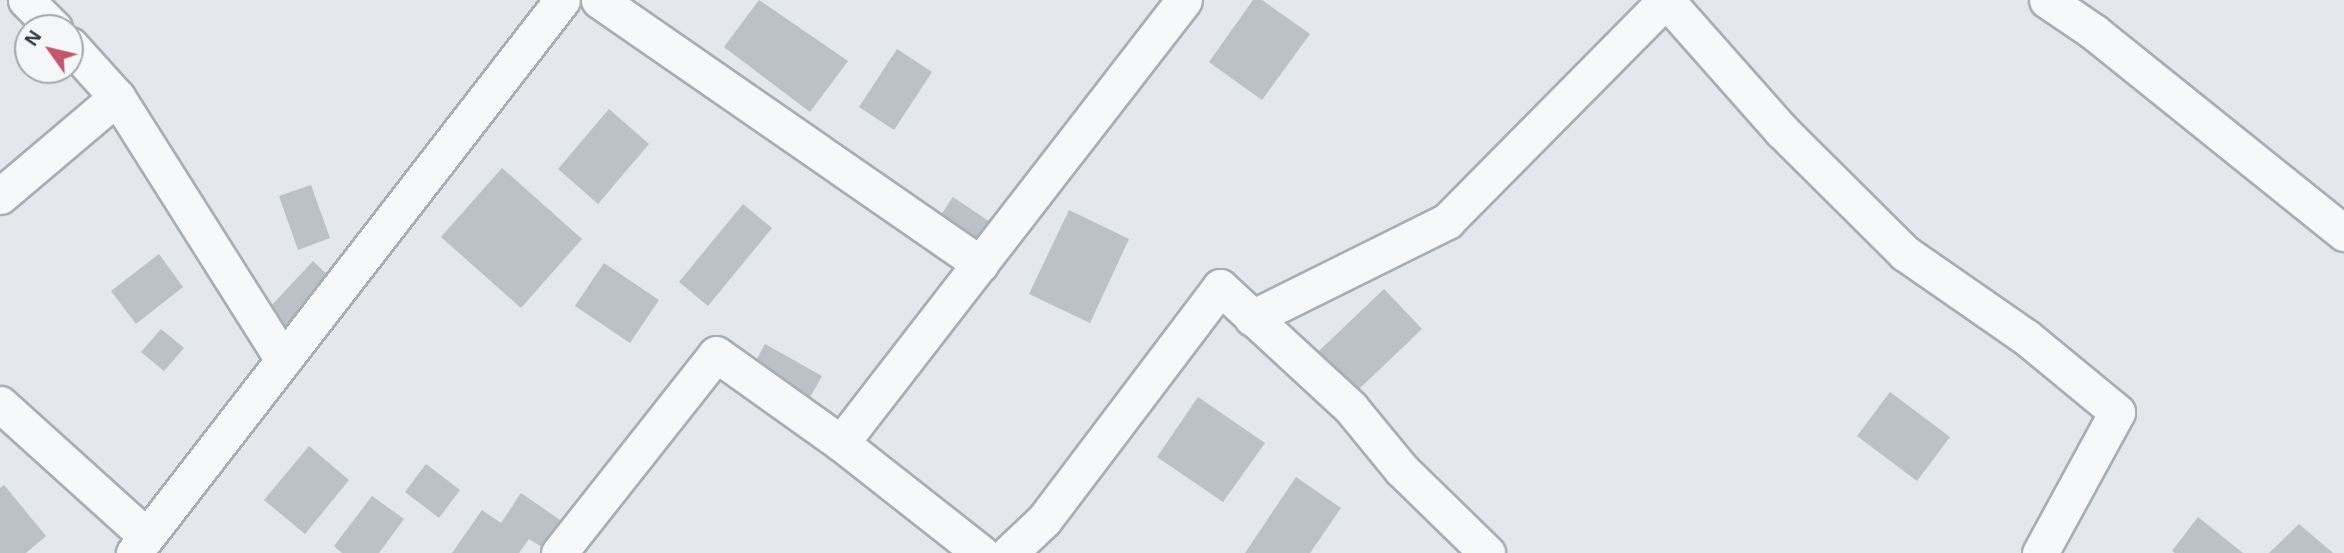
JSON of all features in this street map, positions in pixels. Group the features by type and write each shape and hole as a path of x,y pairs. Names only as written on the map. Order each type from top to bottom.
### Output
{"street":[{"path":"26,0 40,14"},
{"path":"0,404 140,544 562,0"},
{"path":"599,0 980,264"},
{"path":"841,443 1184,0"},
{"path":"1252,318 1447,221 1666,0 1780,130 1905,253 2026,337 2117,412 2042,552"},
{"path":"2047,0 2094,32 2344,233"},
{"path":"84,60 117,97 283,359"},
{"path":"0,196 117,97"},
{"path":"1009,553 1044,520 1220,287 1351,408 1402,470 1487,553"},
{"path":"559,553 716,355 841,443 981,553"}],"building":[{"path":"759,0 848,61 810,112 724,47"},
{"path":"1253,0 1262,0 1310,34 1262,100 1209,62"},
{"path":"897,49 932,72 894,130 859,107"},
{"path":"609,109 649,144 598,204 558,169"},
{"path":"502,168 582,239 521,308 441,237"},
{"path":"311,185 330,238 298,250 279,196"},
{"path":"953,197 996,226 963,276 930,254 943,234 933,227"},
{"path":"743,204 772,228 708,306 679,282"},
{"path":"1069,210 1129,239 1090,323 1029,294"},
{"path":"159,254 183,287 136,324 111,291"},
{"path":"313,261 343,290 287,350 256,322"},
{"path":"604,263 659,300 630,343 575,306"},
{"path":"1384,289 1422,329 1337,410 1299,370"},
{"path":"161,329 184,348 164,371 141,352"},
{"path":"765,344 822,376 796,422 740,390"},
{"path":"1890,392 1950,437 1917,481 1857,436"},
{"path":"1198,397 1265,443 1223,502 1157,457"},
{"path":"309,446 349,480 305,534 264,500"},
{"path":"426,464 460,490 439,518 405,492"},
{"path":"1296,477 1341,508 1310,553 1245,553"},
{"path":"4,485 46,536 26,553 0,553 0,488"},
{"path":"521,493 560,520 542,547 529,539 519,553 452,553 482,510 501,523"},
{"path":"372,496 404,519 379,553 342,553 334,546"},
{"path":"2198,517 2243,553 2172,551"},
{"path":"2299,524 2333,553 2269,553"}]}
